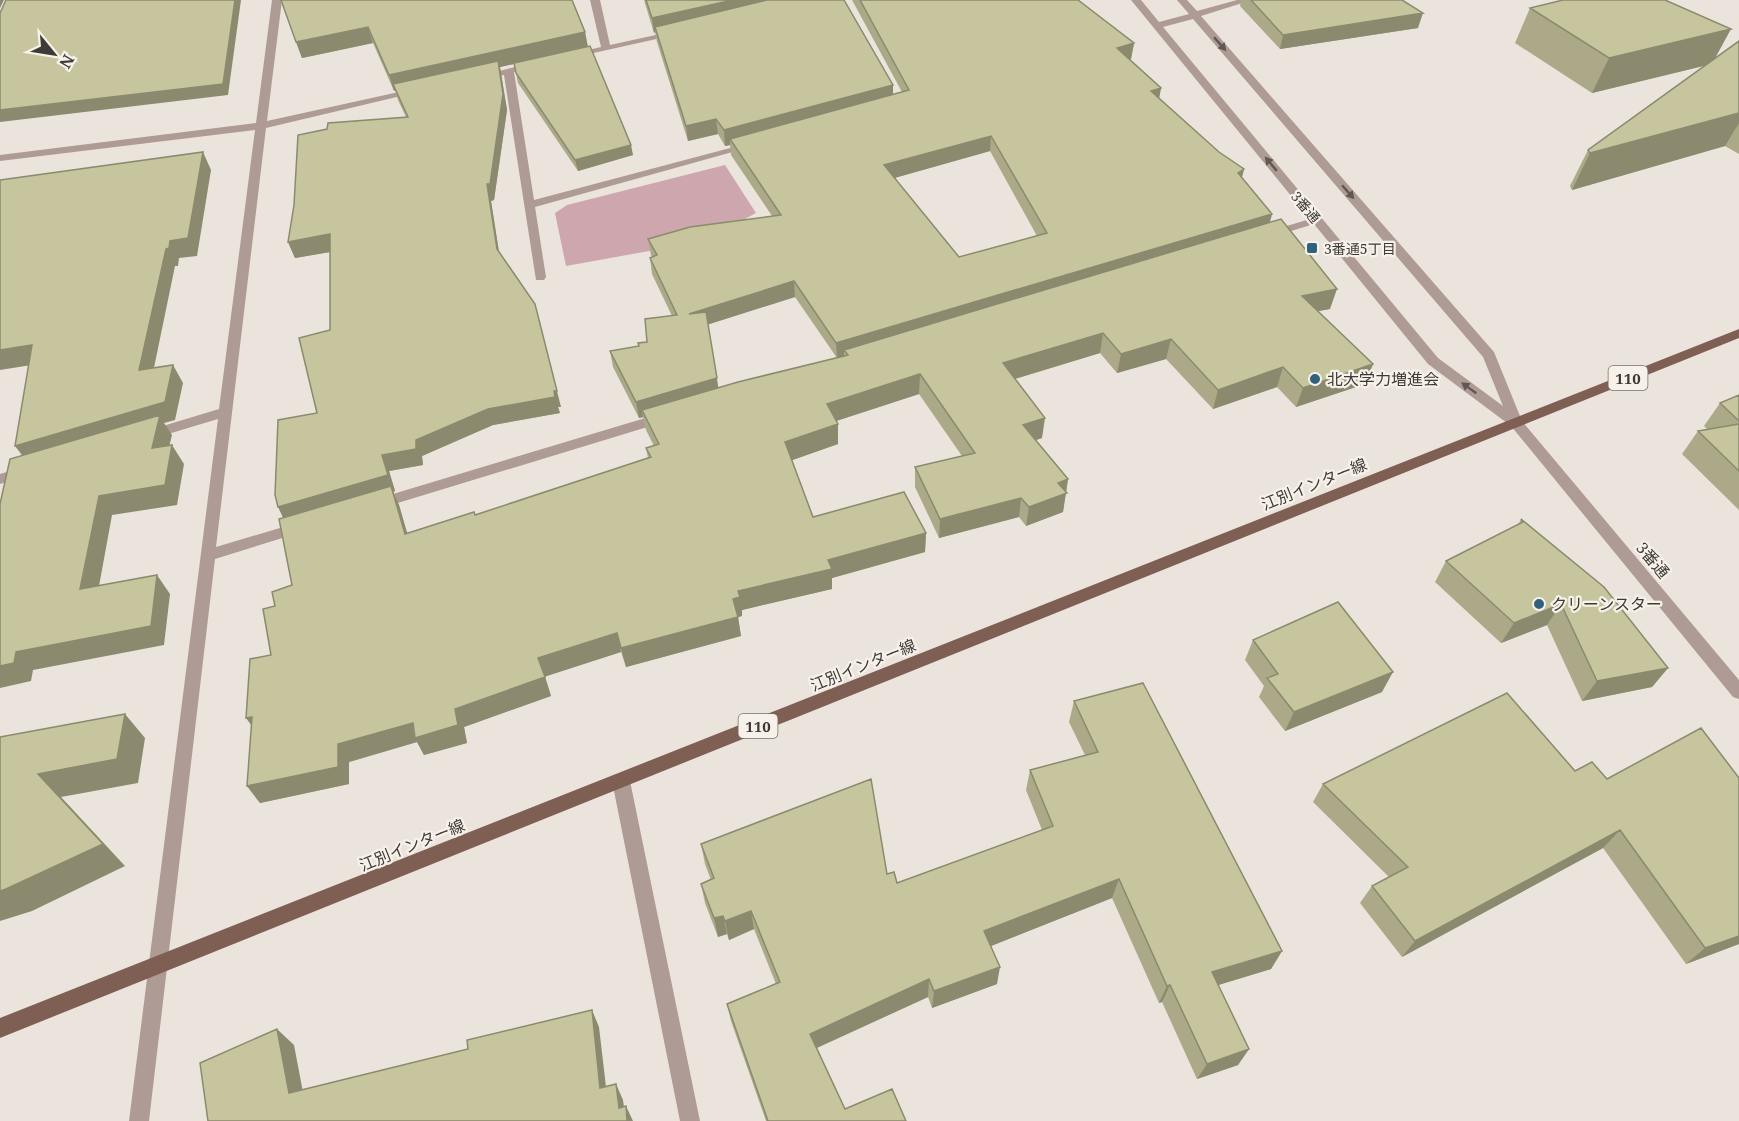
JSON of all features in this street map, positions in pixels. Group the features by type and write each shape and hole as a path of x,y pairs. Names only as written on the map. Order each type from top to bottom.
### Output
{"main road":[{"name":"江別インター線","path":"0,1028 1739,333"}],"street":[{"path":"139,1121 156,966 277,0"},
{"path":"595,0 606,49"},
{"name":"3番通","path":"1136,0 1433,361 1516,423 1739,692"},
{"name":"3番通","path":"1182,0 1489,356 1516,423"},
{"path":"1157,26 1247,0"},
{"path":"563,58 685,31"},
{"path":"464,81 542,63"},
{"path":"509,71 540,277"},
{"path":"0,158 261,126 430,88"},
{"path":"530,205 756,144"},
{"path":"1263,237 1317,220"},
{"path":"135,439 226,412"},
{"path":"368,507 678,413"},
{"path":"0,479 34,469"},
{"path":"208,555 311,524"},
{"path":"621,781 690,1121"}],"shaded area":[{"path":"725,165 756,213 715,235 688,244 566,266 555,213 567,205"}],"building":[{"path":"6,0 235,0 223,84 0,110 0,13"},
{"path":"281,0 572,0 585,32 389,75 368,27 296,42"},
{"path":"646,0 733,0 652,18"},
{"path":"767,0 844,0 893,85 724,130 716,119 686,126 655,27"},
{"path":"860,0 1078,0 1134,43 1117,48 1161,88 1151,91 1219,152 1244,169 1238,173 1272,214 836,343 794,281 689,314 706,312 717,378 636,402 610,351 639,346 638,343 647,342 645,319 677,315 650,258 657,255 648,239 690,227 781,215 730,139 909,90","holes":["991,136 1047,233 959,257 884,165"]},
{"path":"1251,0 1402,0 1423,13 1283,35"},
{"path":"1563,0 1665,0 1731,29 1609,58 1530,8"},
{"path":"1739,41 1739,113 1590,153 1588,150"},
{"path":"590,46 631,145 575,160 516,73 514,63"},
{"path":"498,61 503,94 490,184 487,184 497,249 535,304 557,391 554,391 555,397 488,409 416,440 416,449 382,455 388,475 278,507 275,495 278,420 317,413 299,338 330,330 330,234 288,242 294,205 298,135 327,129 328,123 408,117 393,84"},
{"path":"203,152 188,238 170,241 169,248 166,249 139,370 173,365 165,402 15,446 32,345 0,350 0,180"},
{"path":"1281,219 1337,289 1302,296 1373,364 1303,388 1283,367 1218,390 1171,339 1121,354 1103,333 1003,363 1045,418 1023,425 1068,479 1058,483 1067,493 1029,507 1021,498 940,519 915,467 975,453 920,374 827,404 838,424 785,442 813,517 904,492 926,533 828,560 832,569 738,591 740,597 733,599 738,617 621,648 617,633 538,658 545,677 455,709 458,725 415,738 413,723 338,744 338,767 247,786 252,717 246,718 250,659 271,655 263,609 275,606 272,592 292,585 279,519 391,486 405,534 474,512 475,515 651,457 646,448 659,444 642,410 738,382 848,355 844,350"},
{"path":"1739,395 1739,421 1720,403"},
{"path":"160,415 152,448 172,445 165,485 99,496 80,589 157,575 151,626 16,652 14,663 0,666 0,504 10,459"},
{"path":"1739,424 1739,471 1698,431"},
{"path":"1521,519 1604,587 1668,668 1597,681 1561,604 1514,623 1446,561 1523,522"},
{"path":"1338,602 1393,672 1294,712 1267,678 1278,674 1253,640"},
{"path":"1143,683 1282,951 1212,972 1249,1049 1207,1064 1170,985 1167,986 1119,879 984,931 1000,967 934,991 929,979 810,1034 845,1109 892,1089 906,1121 768,1121 727,1004 780,982 751,911 725,921 723,916 714,918 701,884 714,878 701,844 871,779 887,874 894,872 897,883 1053,826 1030,770 1098,752 1074,701"},
{"path":"1507,693 1575,771 1592,762 1607,779 1701,728 1739,778 1739,936 1705,948 1620,830 1415,941 1372,886 1408,867 1323,784"},
{"path":"125,714 117,759 38,774 103,844 0,891 0,737"},
{"path":"592,1010 600,1088 616,1084 619,1108 626,1106 627,1121 208,1121 200,1063 277,1029 289,1093 468,1049 467,1040"}],"place":[{"name":"3番通5丁目","path":"1312,248"},
{"name":"北大学力増進会","path":"1315,379"},
{"name":"クリーンスター","path":"1539,604"}]}
